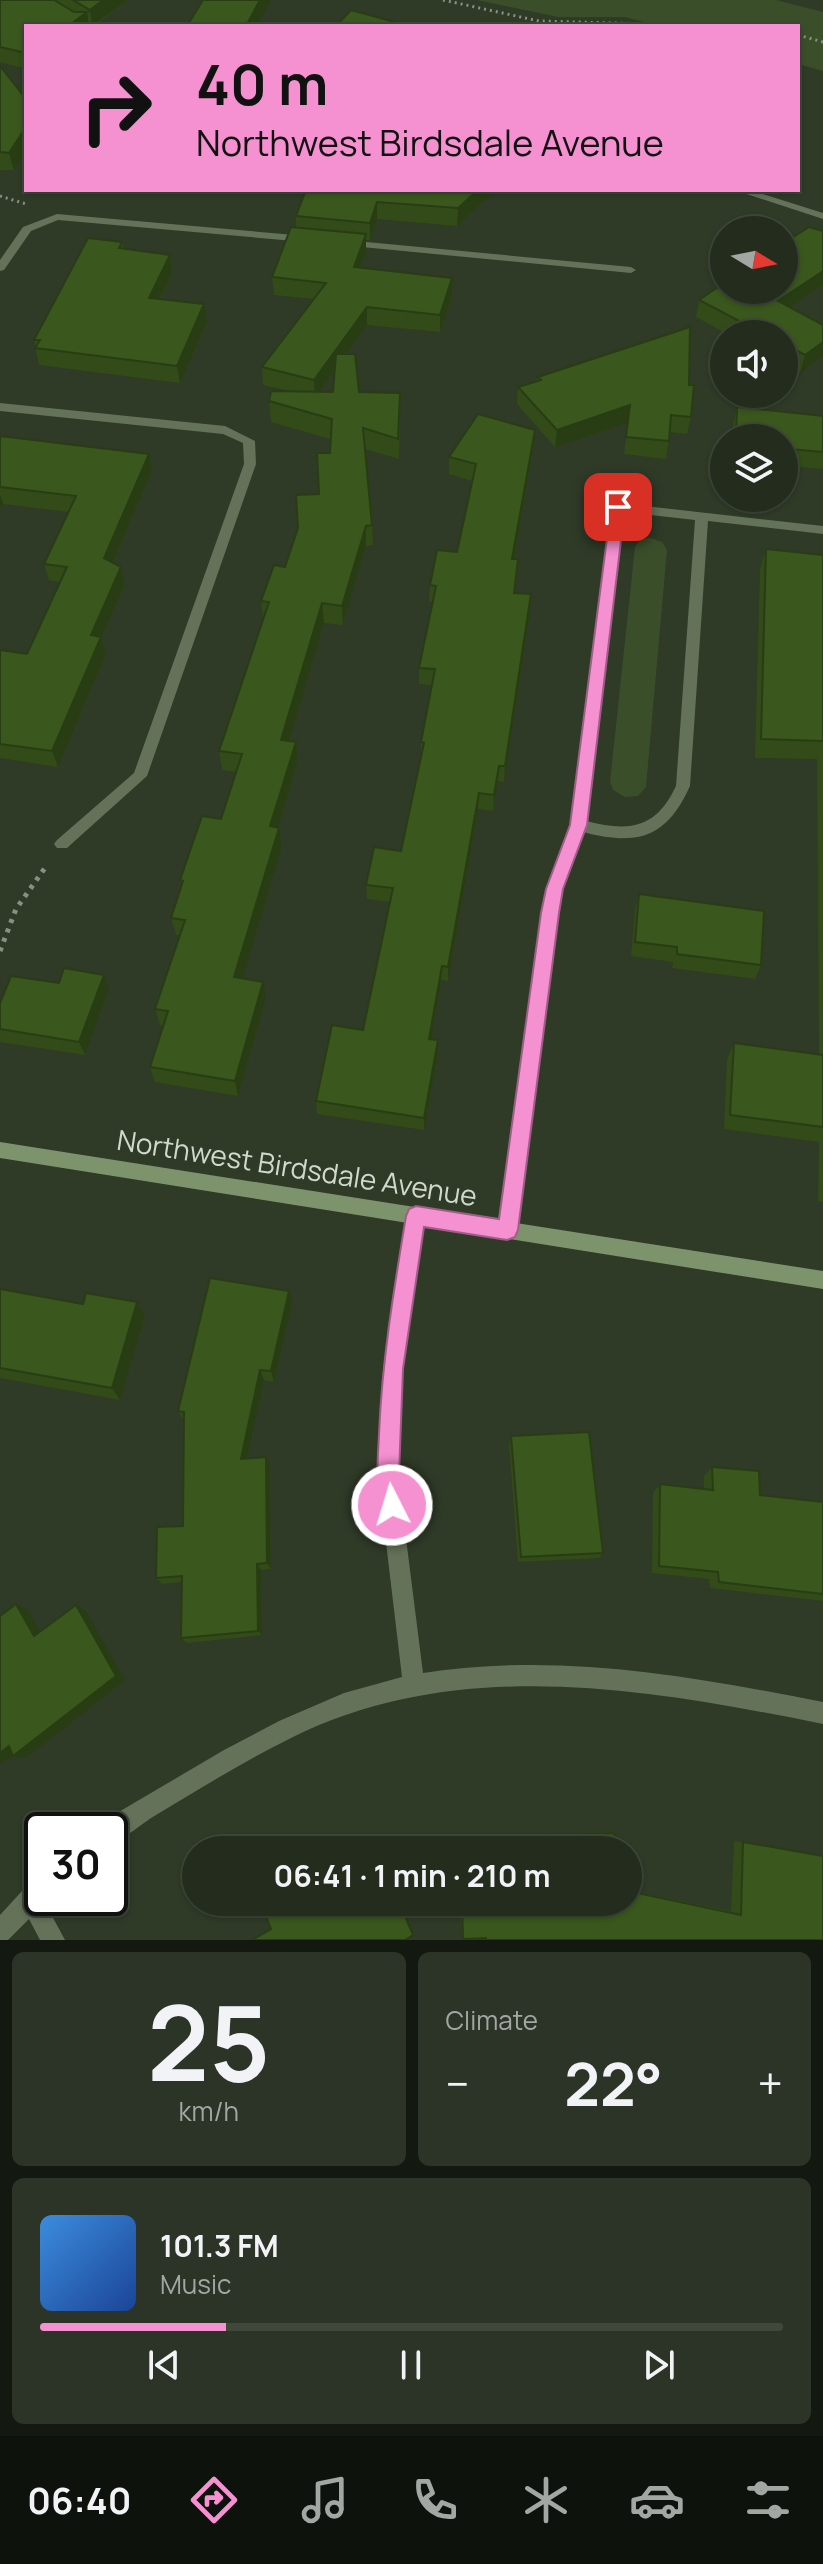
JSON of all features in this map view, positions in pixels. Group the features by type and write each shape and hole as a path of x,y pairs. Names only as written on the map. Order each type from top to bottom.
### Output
{"main road":[{"name":"Northwest Birdsdale Avenue","path":"0,1150 823,1280"}],"street":[{"path":"745,192 823,216"},
{"path":"0,268 19,237 41,221 72,217 321,241"},
{"path":"336,242 631,270"},
{"path":"0,407 225,430 249,441 250,464 140,776 62,844"},
{"path":"507,1230 554,889 578,825 618,507 823,530"},
{"path":"578,825 608,834 650,830 675,808 683,786 702,517"},
{"path":"414,1686 388,1475 392,1369 416,1216"},
{"path":"128,1819 255,1744 345,1704 414,1686 498,1673 610,1677 823,1713"},
{"path":"0,1932 24,1907"},
{"path":"44,1916 53,1940"}],"path":[{"path":"443,0 539,21 651,24"},
{"path":"800,36 823,42"},
{"path":"0,951 16,909 62,844"}],"green space":[{"path":"477,0 776,0 823,12 823,71 800,65 800,24 651,24 625,17 558,17"},
{"path":"651,538 662,542 667,550 646,787 638,796 625,797 613,790 610,782 635,547 641,539"}],"building":[{"path":"0,0 54,0 74,12 87,12 71,24 24,24 24,53 0,47"},
{"path":"73,0 103,0 90,10"},
{"path":"203,0 260,0 247,24 188,24"},
{"path":"351,10 402,24 338,24"},
{"path":"0,66 24,96 24,130 9,153 0,152"},
{"path":"305,192 476,192 458,208 377,202 370,223 296,216"},
{"path":"291,227 366,234 354,267 452,278 440,315 367,307 314,380 262,367 326,283 272,277"},
{"path":"809,227 823,231 823,271 798,288 798,234"},
{"path":"88,238 122,242 119,248 170,255 149,298 204,304 177,366 35,348 40,340 34,340"},
{"path":"710,293 710,304 784,304 823,325 823,342 805,355 798,351 798,320 737,320 699,300"},
{"path":"690,327 689,385 694,385 691,417 671,415 669,441 626,437 630,405 557,430 518,387 541,380 538,377"},
{"path":"336,354 355,354 359,392 400,393 398,439 363,428 372,525 366,526 342,606 322,603 281,740 296,742 270,826 279,828 234,977 263,982 235,1081 150,1067 168,1011 155,1009 185,920 171,918 183,881 180,880 202,816 221,819 242,754 219,751 269,602 261,601 274,565 285,567 298,528 296,495 319,494 317,453 330,453 332,419 269,401 271,391 333,392"},
{"path":"737,408 823,416 823,452 798,450 798,424 736,424"},
{"path":"478,414 535,430 512,559 518,559 514,593 531,594 505,766 499,766 494,795 479,793 448,967 442,966 429,1039 438,1040 424,1118 316,1101 332,1025 363,1030 393,888 366,885 374,847 401,851 424,743 421,742 435,669 419,668 436,586 430,585 437,550 457,552 476,464 449,457"},
{"path":"0,436 149,454 104,558 121,567 91,635 101,637 52,751 0,744 0,650 27,654 67,567 44,564 76,496 0,487"},
{"path":"766,549 823,555 823,741 761,739"},
{"path":"639,894 764,911 761,965 677,954 677,947 635,942"},
{"path":"64,968 104,975 79,1042 0,1029 0,1003 11,976 59,983"},
{"path":"734,1043 823,1055 823,1127 730,1115"},
{"path":"210,1278 289,1291 271,1371 260,1370 241,1459 266,1457 267,1563 257,1564 258,1631 181,1638 182,1576 156,1578 157,1527 183,1526 184,1412 178,1411"},
{"path":"0,1289 83,1304 86,1293 137,1302 112,1388 0,1368"},
{"path":"589,1432 603,1553 521,1557 511,1436"},
{"path":"712,1467 759,1471 760,1495 823,1502 823,1594 719,1582 718,1572 659,1566 660,1484 713,1490"},
{"path":"16,1604 34,1636 76,1605 116,1676 13,1756 9,1746 0,1753 0,1616"},
{"path":"614,1833 614,1836 521,1836"},
{"path":"743,1842 823,1856 823,1940 463,1939 462,1916 642,1916 642,1894 741,1915"},
{"path":"266,1916 405,1916 413,1935 405,1940 252,1940 271,1929"}],"route":[{"path":"392,1505 388,1475 392,1369 416,1216 507,1230 554,889 578,825 618,507"}]}
